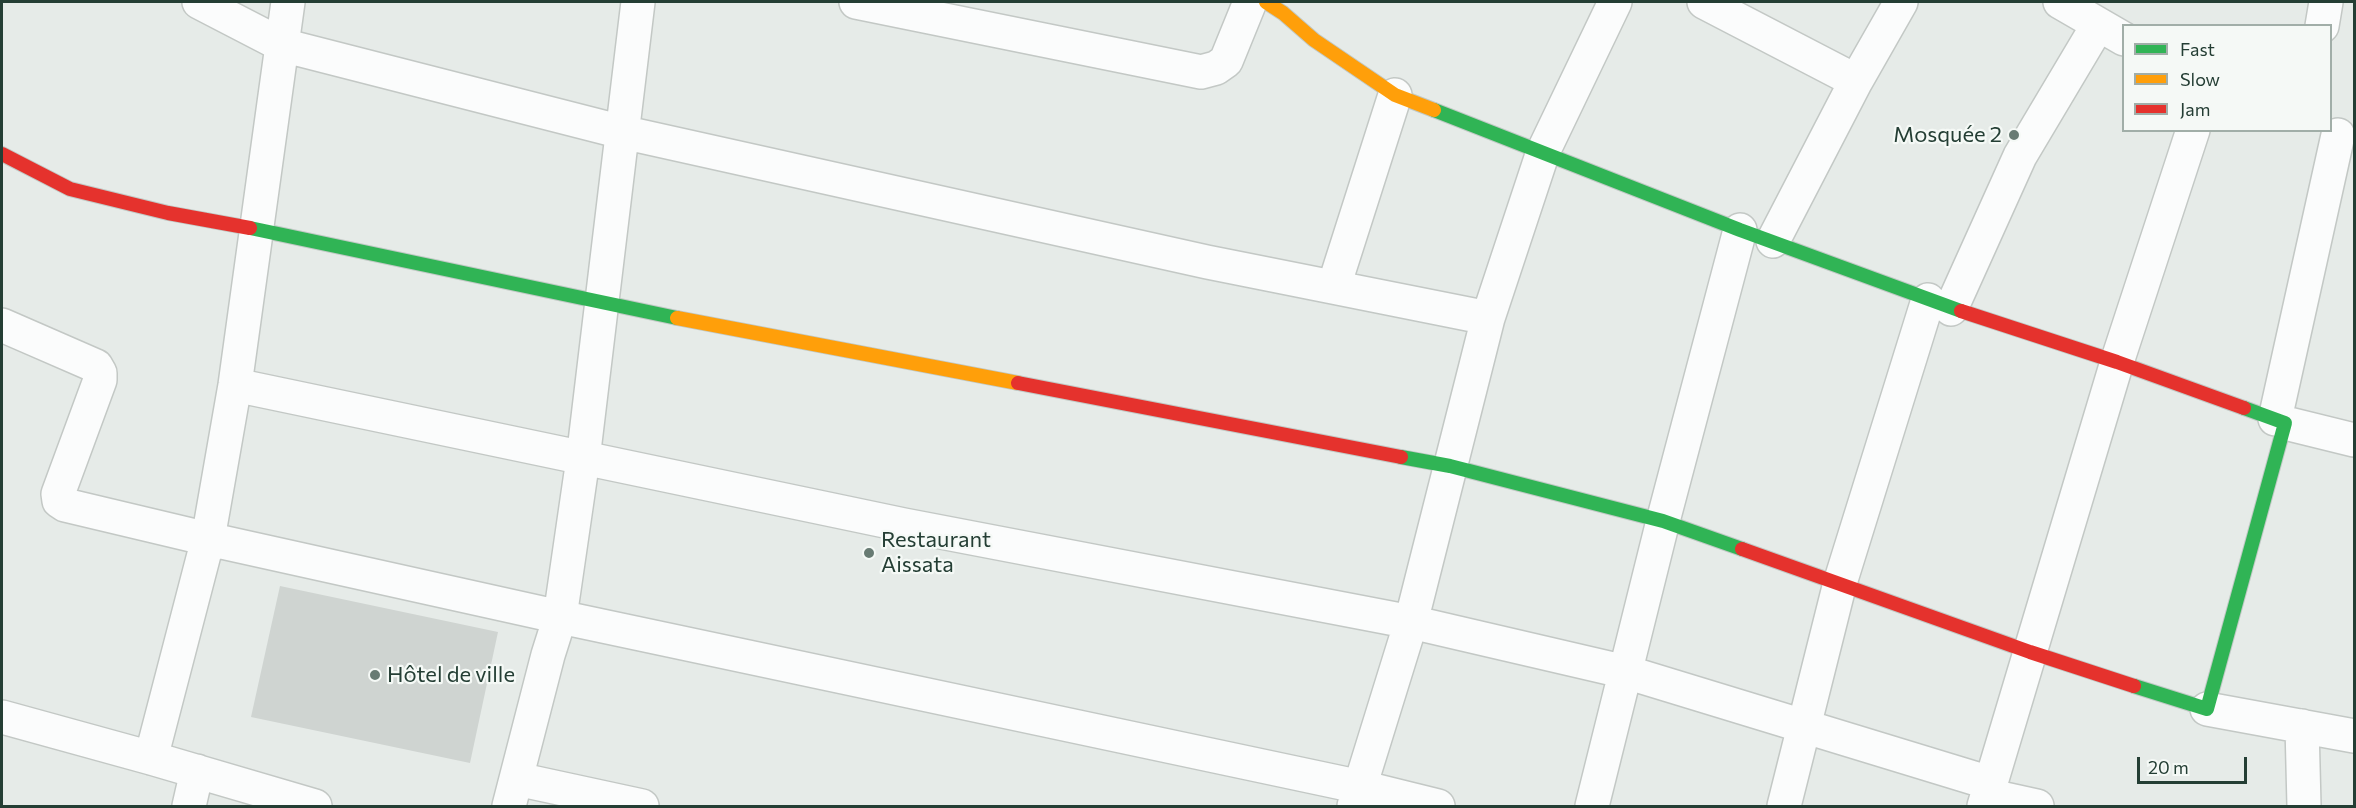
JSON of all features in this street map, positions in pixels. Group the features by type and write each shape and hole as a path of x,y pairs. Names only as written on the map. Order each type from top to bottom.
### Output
{"street":[{"path":"199,2 282,45 622,132 1207,262 1488,318"},
{"path":"151,758 208,539 235,385 288,2"},
{"path":"639,2 583,459 560,618 548,655 513,793 642,807"},
{"path":"856,2 1201,72 1216,68 1226,61 1250,2"},
{"path":"1358,797 1411,622 1488,318 1542,152 1615,2"},
{"path":"1704,2 1856,81"},
{"path":"1773,241 1856,81 1901,2"},
{"path":"1784,807 1840,583 1940,304 2020,156 2111,32 2060,2"},
{"path":"2322,24 2326,2"},
{"path":"1281,5 1314,40 1395,95 1740,230 1940,304 2117,362 2280,421 2355,440"},
{"path":"1334,286 1395,95"},
{"path":"1987,795 2117,362 2192,132"},
{"path":"2206,709 2280,421 2339,135"},
{"path":"2,154 70,189 168,213 257,229 602,304 1450,466 1663,521 2030,652 2206,709 2355,736"},
{"path":"1592,807 1663,521 1740,230"},
{"path":"2,325 96,366 100,373 100,380 58,494 59,501 65,504 208,539 1358,797 1438,807"},
{"path":"235,385 904,525 1411,622 1626,672 1803,726 1987,795 2037,807"},
{"path":"2,717 197,771 315,807"},
{"path":"2302,726 2304,807"},
{"path":"189,807 197,771"}],"building":[{"name":"Hôtel de ville","path":"280,586 498,632 470,763 251,717"}],"traffic: fast":[{"path":"1434,110 1740,230 1961,311"},
{"path":"250,228 677,318"},
{"path":"2134,686 2207,709 2285,423 2244,408"},
{"path":"1401,457 1450,466 1663,521 1742,549"}],"traffic: slow":[{"path":"1266,2 1283,13 1314,40 1395,95 1434,110"},
{"path":"677,318 1018,383"}],"traffic: jam":[{"path":"2,154 70,189 168,213 250,228"},
{"path":"1961,311 2117,362 2244,408"},
{"path":"1018,383 1401,457"},
{"path":"1742,549 2030,652 2134,686"}],"place":[{"name":"Mosquée 2","path":"2014,135"},
{"name":"Restaurant Aissata","path":"869,553"},
{"name":"Hôtel de ville","path":"375,675"}]}
